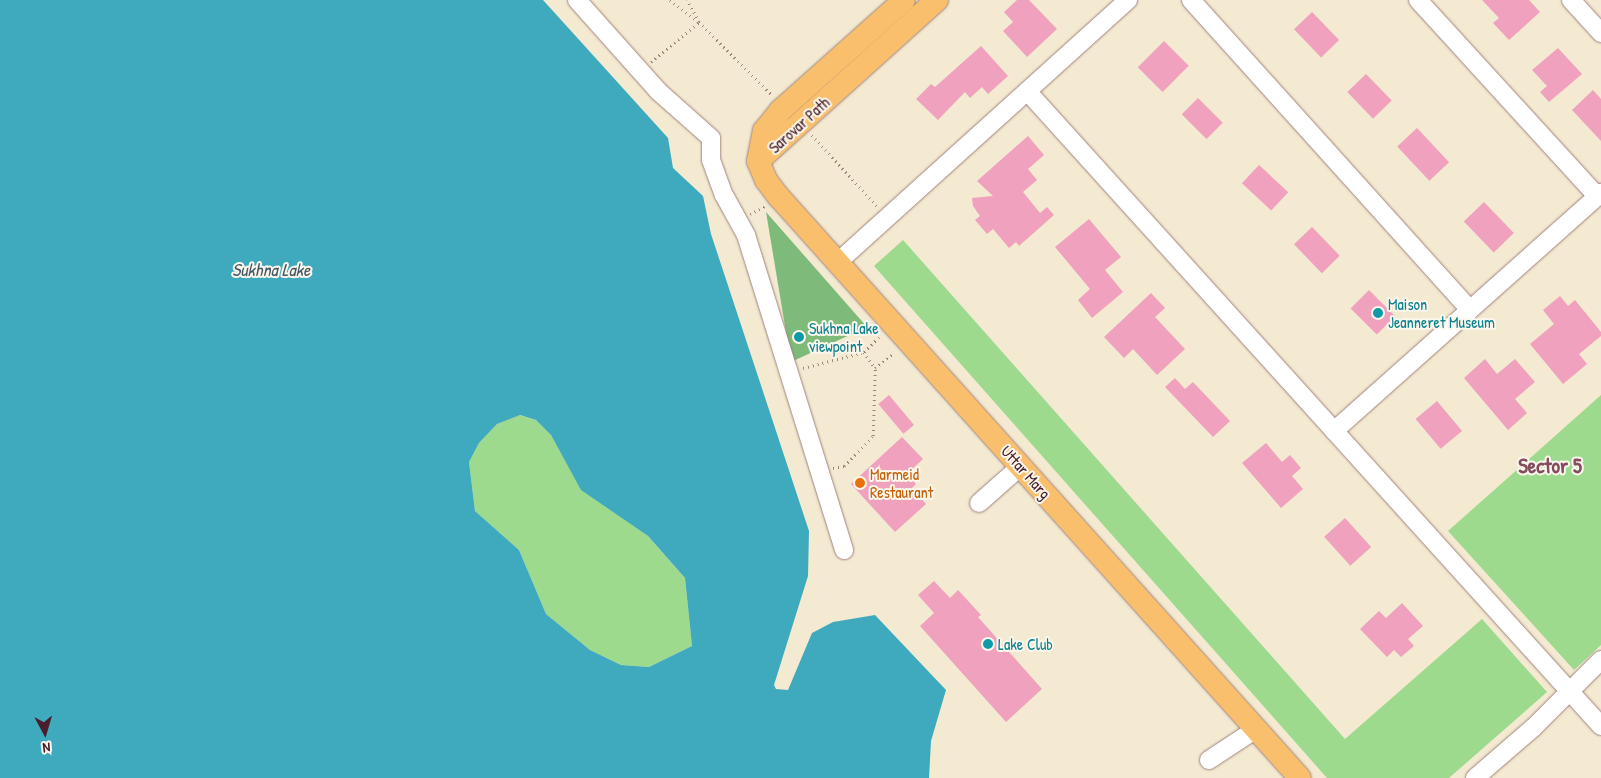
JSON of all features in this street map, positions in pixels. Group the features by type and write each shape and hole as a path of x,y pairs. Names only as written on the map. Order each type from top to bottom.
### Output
{"main road":[{"name":"Sarovar Path","path":"758,161 764,132 780,111 904,0"},
{"name":"Sarovar Path","path":"758,161 937,0"},
{"name":"Uttar Marg","path":"758,161 766,180 779,196 1300,778"}],"street":[{"path":"577,0 641,72 711,138 711,160 724,196 746,235 844,550"},
{"path":"838,262 1128,0"},
{"path":"1191,0 1470,310"},
{"path":"1334,431 1599,194 1418,0"},
{"path":"1571,0 1601,34"},
{"path":"1027,91 1601,726"},
{"path":"979,503 1021,466"},
{"path":"1475,778 1601,660"},
{"path":"1209,760 1256,728"}],"path":[{"path":"641,72 699,22 687,0"},
{"path":"737,219 779,196"},
{"path":"788,372 864,352 893,323"},
{"path":"875,368 908,340"},
{"path":"818,471 844,466 873,436 875,368 864,352"}],"green space":[{"path":"766,212 867,327 791,362"},
{"path":"903,240 1345,739 1482,619 1547,692 1449,778 1327,778 874,266"},
{"path":"1601,395 1601,645 1574,670 1448,531"},
{"path":"519,415 536,420 551,435 582,490 648,536 685,578 692,646 649,667 621,665 590,650 546,614 519,550 475,511 469,462 479,443 497,424"}],"water":[{"name":"Sukhna Lake","path":"0,0 543,0 668,138 673,168 703,196 711,234 809,531 808,576 774,685 776,689 788,690 812,633 833,622 875,615 946,690 931,741 929,778 0,778","holes":["520,415 536,420 551,435 581,490 648,536 685,578 692,646 649,667 621,665 590,650 546,614 519,550 475,511 469,462 479,443 497,424"]}],"building":[{"path":"1017,0 1029,0 1057,29 1027,57 1003,31 1013,22 1004,12"},
{"path":"1482,0 1529,0 1540,12 1509,40 1493,23 1499,18"},
{"path":"1312,12 1339,40 1321,57 1294,29"},
{"path":"1164,41 1189,66 1163,92 1138,67"},
{"path":"981,46 1008,76 988,94 982,87 970,98 965,92 938,120 916,99 931,84 935,87"},
{"path":"1558,48 1582,74 1549,102 1540,92 1547,86 1532,70"},
{"path":"1366,74 1392,101 1373,119 1347,92"},
{"path":"1593,90 1601,99 1601,141 1572,110"},
{"path":"1198,98 1223,123 1206,139 1182,114"},
{"path":"1417,128 1449,162 1429,181 1397,146"},
{"path":"1028,136 1044,155 1028,169 1037,180 1023,192 1040,213 1047,207 1054,215 1019,246 1016,242 1009,248 993,229 987,234 975,220 980,216 973,206 972,198 993,196 977,181"},
{"path":"1259,165 1288,192 1271,211 1242,183"},
{"path":"1484,202 1514,233 1494,252 1464,221"},
{"path":"1089,219 1121,257 1105,270 1123,292 1092,318 1078,300 1090,289 1055,247"},
{"path":"1312,227 1340,256 1322,273 1294,244"},
{"path":"1369,290 1395,316 1377,335 1351,308"},
{"path":"1151,293 1165,308 1155,317 1185,349 1157,375 1133,349 1124,358 1104,337"},
{"path":"1560,296 1568,306 1575,300 1601,332 1601,336 1579,354 1587,364 1563,384 1530,344 1554,324 1543,310"},
{"path":"1485,359 1497,374 1515,359 1535,382 1515,399 1527,413 1508,430 1464,378"},
{"path":"1175,378 1185,389 1193,382 1230,421 1213,437 1165,387"},
{"path":"889,395 914,425 903,434 878,404"},
{"path":"1437,401 1462,431 1441,449 1416,419"},
{"path":"902,437 923,459 907,474 916,484 912,488 926,504 895,532 851,484"},
{"path":"1266,443 1282,462 1290,455 1301,468 1292,476 1303,489 1281,508 1242,463"},
{"path":"1345,518 1371,547 1350,566 1324,537"},
{"name":"Lake Club","path":"934,581 950,598 958,590 981,615 978,617 1042,689 1006,722 920,626 934,613 918,595"},
{"path":"1402,603 1423,626 1408,639 1414,646 1401,657 1394,650 1387,657 1360,629 1379,611 1386,618"}],"place":[{"name":"Maison Jeanneret Museum","path":"1378,313"},
{"name":"Sukhna Lake viewpoint","path":"799,337"},
{"name":"Marmeid Restaurant","path":"860,483"},
{"name":"Lake Club","path":"988,644"}],"district":[{"name":"Sector 5","path":"1550,466"}]}
